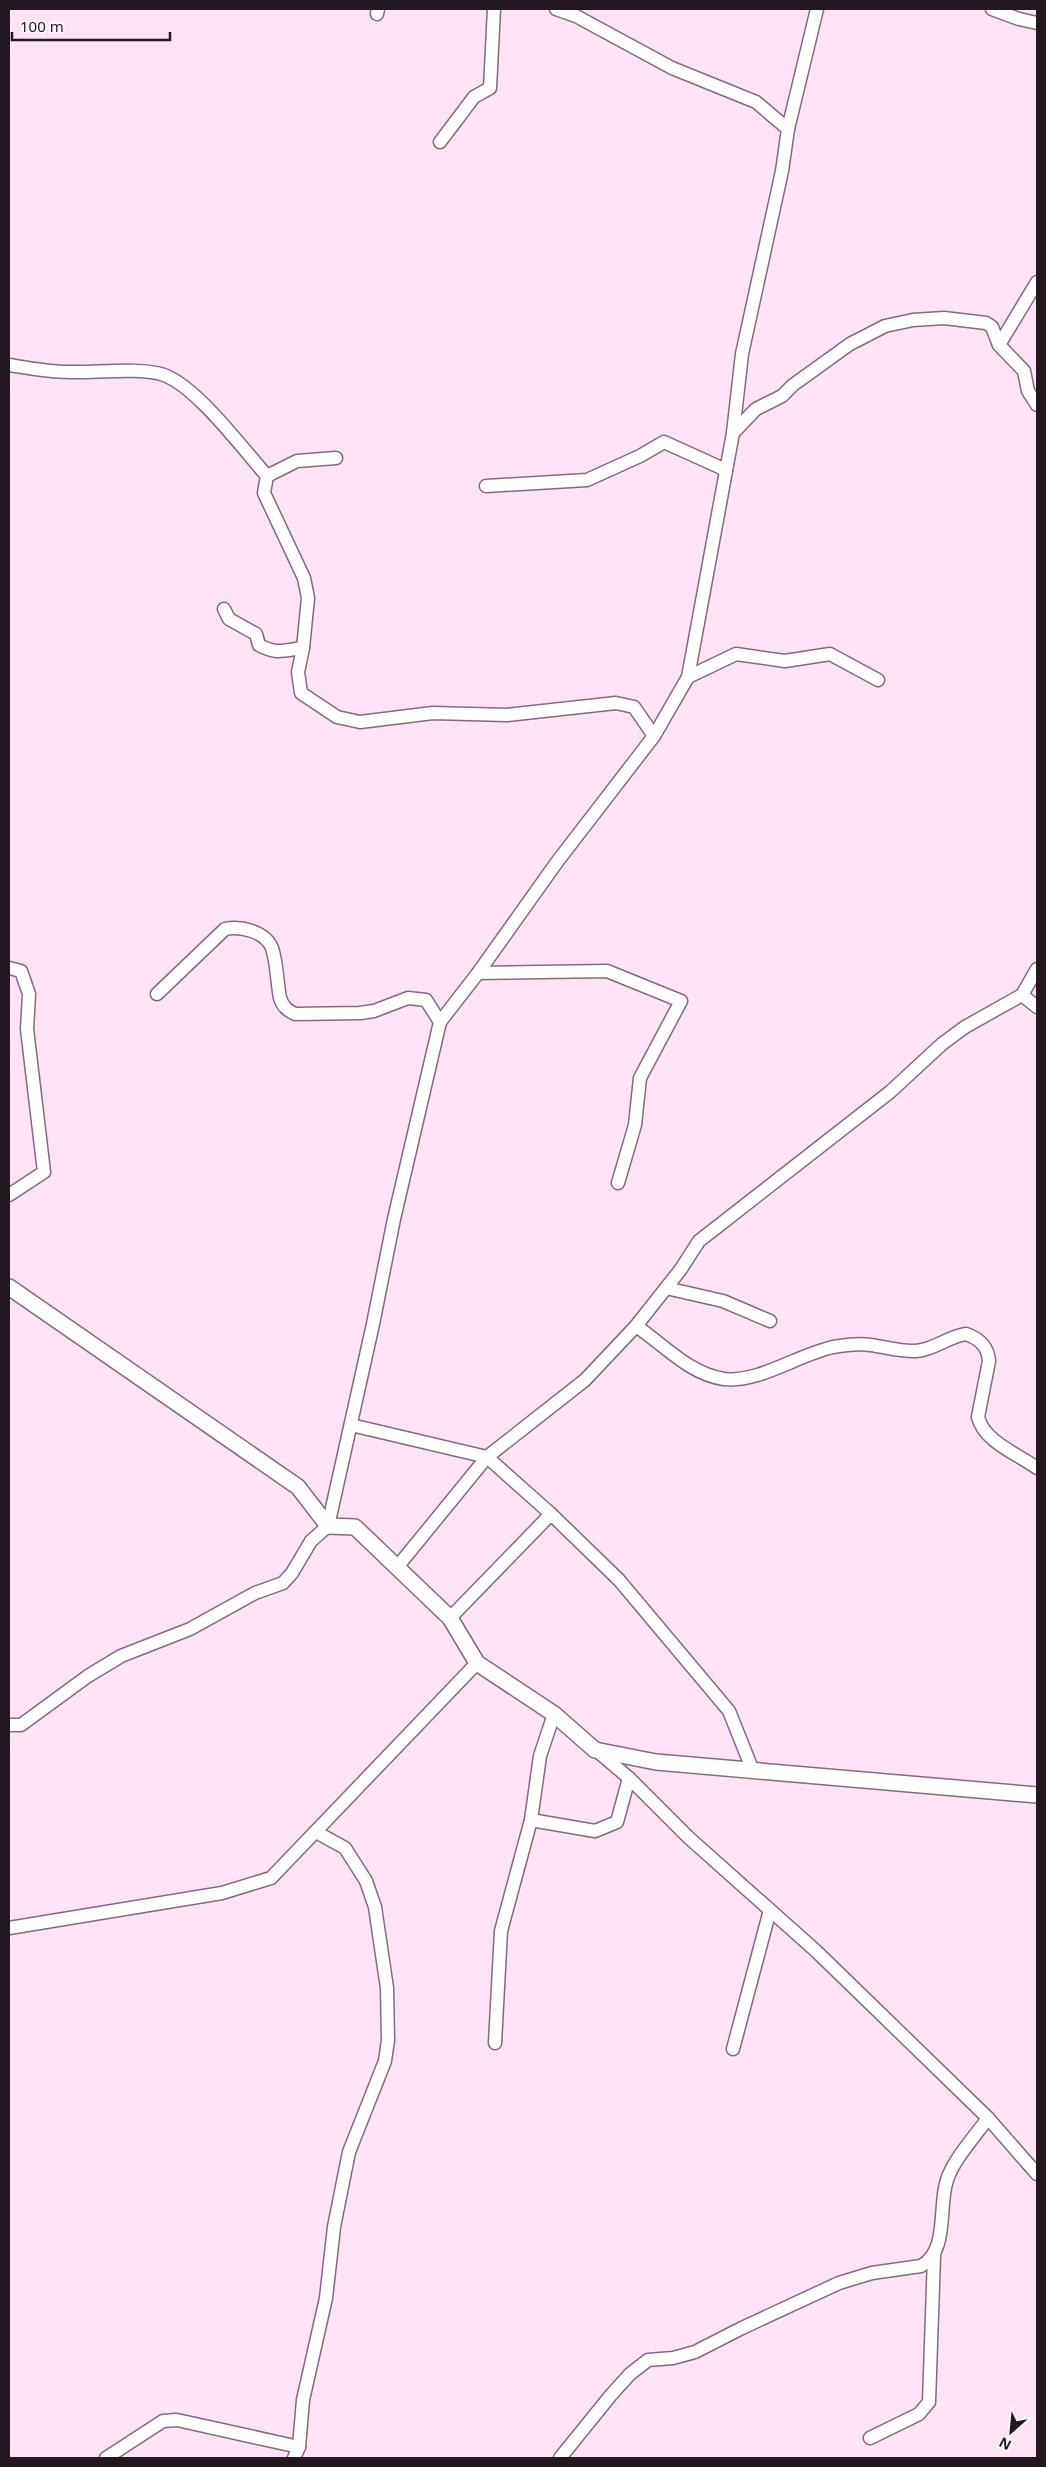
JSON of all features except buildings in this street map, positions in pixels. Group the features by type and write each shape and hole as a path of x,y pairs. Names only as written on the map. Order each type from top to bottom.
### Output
{"main road":[{"path":"9,1287 298,1487 328,1526 355,1527 398,1566 450,1618 477,1663 554,1714 595,1750 656,1762 1037,1795"}],"street":[{"path":"440,142 474,96 490,88 494,9"},
{"path":"556,9 576,16 672,68 756,102 788,129"},
{"path":"9,1725 22,1725 88,1676 121,1656 190,1629 255,1593 283,1583 292,1573 311,1541 328,1526 352,1425 396,1209 440,1022 478,973 556,862 654,736 688,677 733,433 742,354 782,171 788,129 817,9"},
{"path":"992,9 1019,19 1037,23"},
{"path":"999,345 1037,282"},
{"path":"733,433 756,409 782,396 793,385 842,349 885,326 913,320 944,318 979,320 992,327 999,345 1024,370 1028,391 1037,405"},
{"path":"9,365 66,372 164,375 183,386 214,415 267,476"},
{"path":"486,486 587,480 640,456 664,442 726,470"},
{"path":"267,476 297,461 336,458"},
{"path":"267,476 264,493 304,578 308,598 303,648 298,672 301,693 337,717 360,722 433,713 507,716 616,703 634,707 654,736"},
{"path":"224,609 229,619 256,634 259,645 268,650 278,653 303,648"},
{"path":"688,677 736,654 785,661 830,654 878,680"},
{"path":"157,994 225,930 236,927 252,931 263,938 271,947 280,998 283,1006 295,1014 360,1013 374,1011 408,998 426,1000 440,1022"},
{"path":"9,968 21,971 29,994 27,1029 44,1172 9,1195"},
{"path":"398,1566 487,1457 585,1380 636,1326 699,1241 890,1092 942,1044 965,1027 1022,995 1037,969"},
{"path":"478,973 607,971 681,1001 640,1078 635,1125 618,1183"},
{"path":"1022,995 1037,1007"},
{"path":"666,1288 723,1302 770,1321"},
{"path":"636,1326 677,1358 698,1370 722,1379 741,1380 763,1374 797,1358 834,1347 868,1344 916,1351 966,1334 980,1342 988,1353 990,1361 978,1417 980,1426 1003,1446 1037,1468"},
{"path":"352,1425 487,1457 551,1514 619,1580 729,1711 753,1771"},
{"path":"450,1618 551,1514"},
{"path":"9,1928 222,1893 271,1878 477,1663"},
{"path":"495,2043 501,1931 531,1820 540,1756 554,1714"},
{"path":"595,1750 629,1778 688,1837 816,1951 988,2118 1037,2174"},
{"path":"531,1820 595,1831 618,1822 629,1778"},
{"path":"106,2458 163,2421 177,2420 297,2453 303,2400 326,2298 334,2227 347,2161 385,2061 389,2022 381,1935 375,1907 366,1881 345,1848 316,1832"},
{"path":"733,2049 770,1910"},
{"path":"870,2438 919,2414 930,2402 934,2256 938,2245 947,2178 988,2118"},
{"path":"560,2458 611,2395 630,2374 648,2360 673,2358 695,2352 830,2286 872,2273 921,2266 934,2256"}]}
